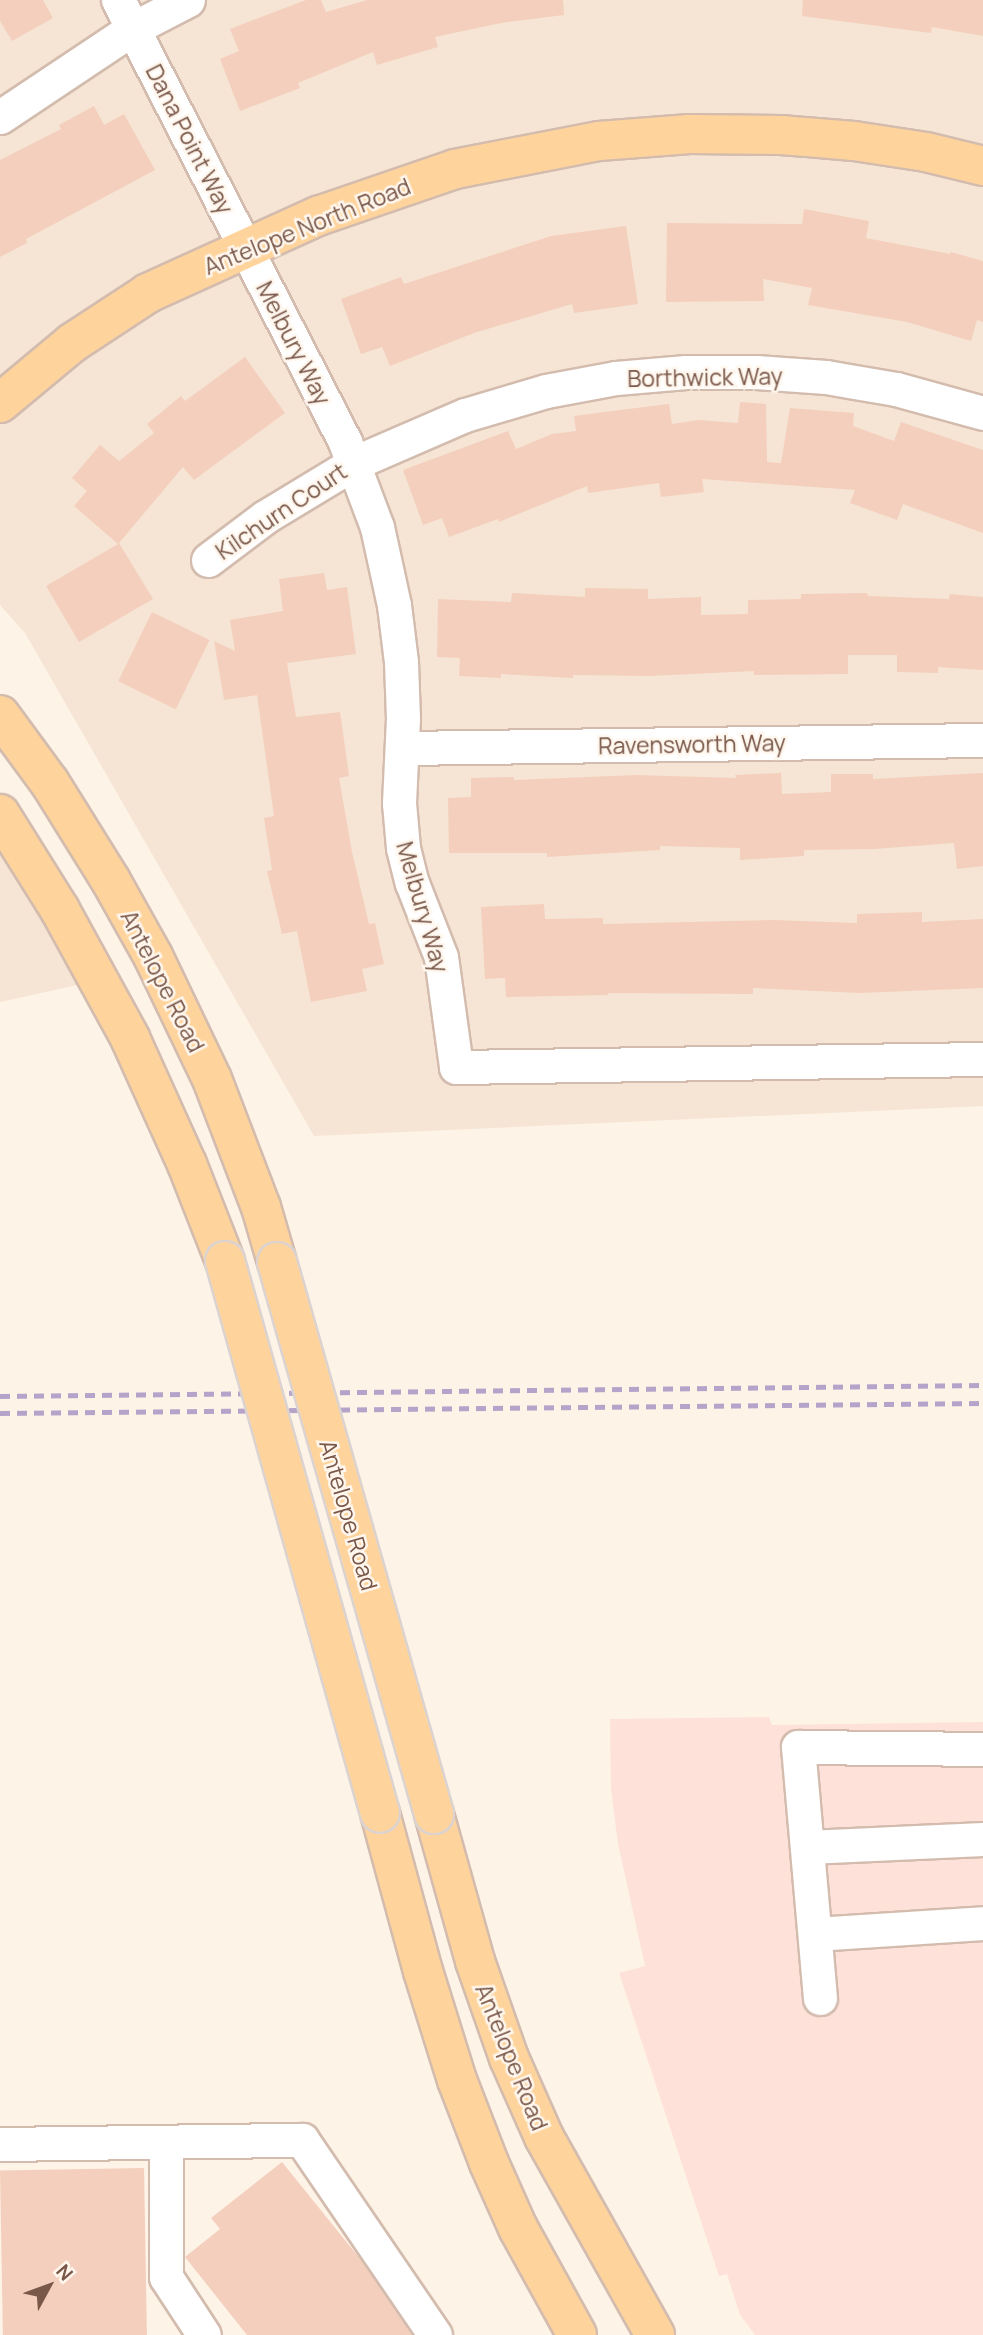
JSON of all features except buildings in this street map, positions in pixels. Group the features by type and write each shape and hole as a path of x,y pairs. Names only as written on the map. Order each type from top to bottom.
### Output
{"main road":[{"name":"Antelope North Road","path":"0,403 72,343 148,293 318,216 403,185 515,155 598,141 690,134 781,135 866,143 983,166"},
{"name":"Antelope Road","path":"0,715 50,783 111,881 158,968 212,1079 261,1207 475,1961 509,2057 544,2137 655,2335"},
{"path":"0,814 60,910 130,1038 187,1164 225,1261 422,1971 475,2127 518,2228 577,2335"}],"street":[{"path":"0,117 125,14 188,0"},
{"name":"Dana Point Way","path":"125,14 247,250"},
{"name":"Melbury Way","path":"247,250 354,463 377,527 394,605 401,662 402,748 399,803 403,848 412,883 441,957 456,1067 983,1059"},
{"name":"Borthwick Way","path":"354,463 465,415 546,391 616,379 686,372 756,372 826,377 896,389 983,413"},
{"name":"Kilchurn Court","path":"208,560 265,517 354,463"},
{"name":"Ravensworth Way","path":"402,748 983,740"},
{"path":"820,1998 798,1747 983,1749"},
{"path":"807,1847 983,1839"},
{"path":"815,1934 983,1923"},
{"path":"0,2144 302,2140 435,2335"},
{"path":"166,2142 166,2277 204,2335"}],"shaded area":[{"path":"0,0 983,0 983,1106 314,1136 25,633 0,605"},
{"path":"0,836 100,980 0,1002"},
{"path":"769,1717 772,1725 983,1722 983,2335 755,2335 740,2315 727,2274 719,2276 619,1973 645,1966 618,1844 611,1789 610,1719"}],"railway":[{"path":"0,1396 983,1385"},
{"path":"0,1413 983,1403"}]}
